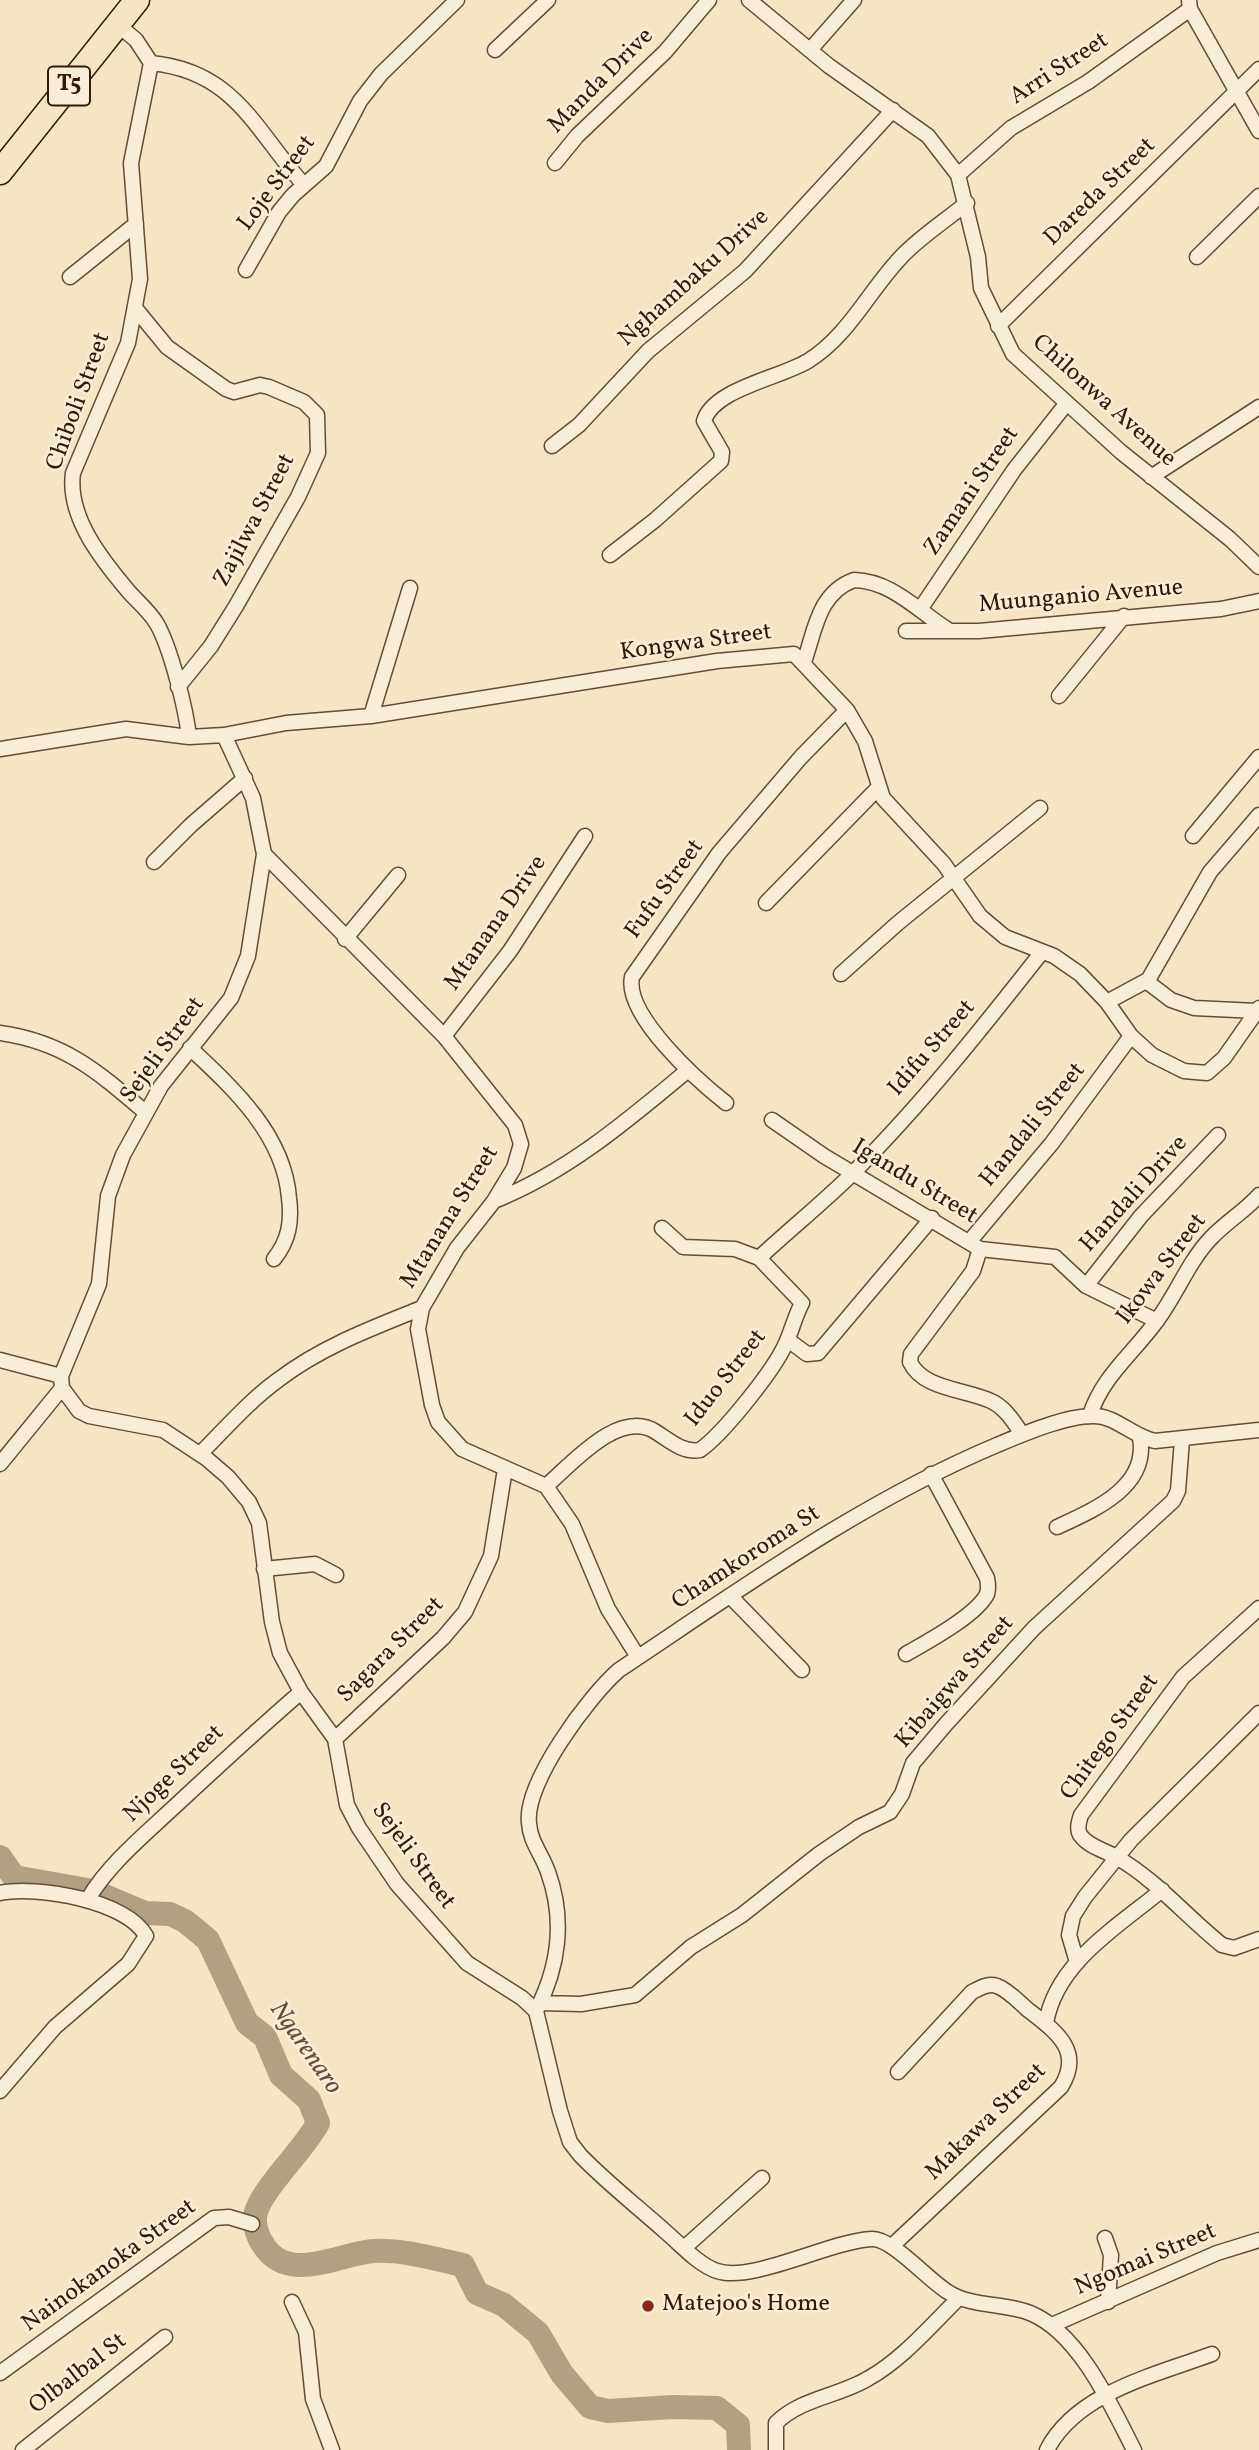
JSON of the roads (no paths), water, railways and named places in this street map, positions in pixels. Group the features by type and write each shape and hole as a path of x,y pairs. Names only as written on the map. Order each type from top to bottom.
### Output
{"highway":[{"name":"T5","path":"0,172 127,8"}],"street":[{"name":"Loje Street","path":"246,270 279,212 326,166 360,102 381,74 457,0"},
{"path":"495,50 548,0"},
{"name":"Manda Drive","path":"555,163 577,136 665,52 709,0"},
{"name":"Chilonwa Avenue","path":"749,0 765,5 810,50 928,136 958,175 967,203 978,257 981,288 998,326 1017,358 1150,477 1230,539 1258,565"},
{"path":"810,50 854,0"},
{"path":"1189,4 1235,92 1259,131"},
{"name":"Arri Street","path":"958,175 1011,128 1088,82 1189,4"},
{"path":"127,8 136,40 151,63 178,65 209,79 255,120 304,185"},
{"name":"Chiboli Street","path":"151,63 131,163 140,279 135,308 128,343 73,473 72,492 81,523 95,547 157,625 186,711 189,737"},
{"name":"Dareda Street","path":"998,326 1259,69"},
{"name":"Nghambaku Drive","path":"552,446 579,425 648,351 745,271 893,110"},
{"path":"1197,257 1259,196"},
{"path":"610,555 721,461 722,452 704,421 713,405 730,394 799,366 820,353 904,254 967,203"},
{"path":"70,277 136,224"},
{"name":"Zajilwa Street","path":"135,308 167,347 226,389 234,392 260,385 269,387 304,401 317,415 318,453 298,497 211,646 178,687"},
{"name":"Zamani Street","path":"921,608 1014,470 1066,404"},
{"path":"1150,477 1259,407"},
{"path":"804,662 821,611 835,589 854,580 874,584 921,608 949,630"},
{"path":"371,716 410,588"},
{"name":"Muunganio Avenue","path":"906,631 979,631 1221,609 1259,601"},
{"path":"1059,696 1124,616"},
{"name":"Kongwa Street","path":"0,749 126,729 189,737 224,735 286,723 371,716 717,661 788,653 804,662 847,710 865,741 879,787 897,815 932,849 980,916 997,932 1074,969 1107,1002 1131,1036 1153,1055 1184,1071 1204,1074 1224,1058 1258,1010"},
{"name":"Fufu Street","path":"726,1103 687,1072 665,1046 633,998 632,977 719,853 801,757 847,710"},
{"name":"Sejeli Street","path":"224,735 253,798 264,854 253,933 242,976 231,998 190,1048 145,1112 111,1184 105,1214 100,1279 61,1382 82,1413 163,1430 200,1454 228,1477 254,1511 259,1523 264,1569 280,1653 301,1692 335,1739 347,1805 359,1828 397,1884 467,1963 538,2007"},
{"path":"1193,836 1259,757"},
{"path":"155,862 191,825 245,779"},
{"path":"766,903 879,787"},
{"path":"841,974 898,923 1040,808"},
{"path":"1107,1002 1147,982 1205,880 1259,815"},
{"name":"Mtanana Drive","path":"444,1036 510,951 585,836"},
{"name":"Mtanana Street","path":"264,854 345,939 444,1036 511,1118 521,1139 514,1168 494,1201 457,1248 422,1308 418,1329 438,1422 462,1449 546,1486"},
{"path":"345,939 398,875"},
{"name":"Idifu Street","path":"853,1173 982,1028 1042,952"},
{"path":"1147,982 1171,1000 1194,1008 1258,1010"},
{"path":"0,1033 34,1039 69,1053 145,1112"},
{"name":"Handali Street","path":"975,1246 1131,1036"},
{"path":"190,1048 234,1092 267,1132 283,1160 287,1176 290,1226 282,1248 274,1259"},
{"path":"494,1201 526,1188 576,1158 687,1072"},
{"name":"Igandu Street","path":"772,1120 853,1173 975,1246 973,1271 911,1354 911,1362 922,1378 993,1402 1005,1410 1023,1434"},
{"name":"Handali Drive","path":"1086,1286 1141,1216 1218,1135"},
{"path":"759,1258 853,1173"},
{"name":"Ikowa Street","path":"1090,1415 1097,1395 1114,1368 1157,1321 1211,1238 1259,1195"},
{"path":"788,1340 807,1354 818,1353 932,1218"},
{"name":"Iduo Street","path":"546,1486 608,1436 629,1425 641,1424 674,1444 700,1450 772,1367 788,1340 790,1325 802,1303 759,1258 735,1248 682,1247 662,1228"},
{"path":"975,1246 1048,1255 1062,1261 1086,1286 1157,1321"},
{"path":"200,1454 253,1400 299,1365 337,1344 422,1308"},
{"path":"0,1360 61,1382 0,1464"},
{"path":"1090,1415 1103,1416 1140,1438 1155,1441 1259,1430"},
{"name":"Chamkoroma St","path":"538,2007 555,1957 559,1930 551,1882 530,1834 528,1810 531,1798 572,1725 594,1695 619,1670 856,1515 931,1474 1023,1434 1090,1415"},
{"path":"1057,1527 1088,1512 1126,1485 1141,1462 1140,1438"},
{"name":"Kibaigwa Street","path":"538,2007 580,2004 635,1995 691,1947 743,1915 819,1854 859,1826 890,1812 902,1794 913,1763 939,1731 1034,1628 1173,1501 1178,1491 1182,1440"},
{"name":"Sagara Street","path":"335,1739 443,1639 465,1612 491,1556 505,1469"},
{"path":"906,1654 973,1608 989,1590 987,1578 931,1474"},
{"path":"546,1486 572,1524 608,1609 638,1657"},
{"path":"264,1569 315,1564 336,1575"},
{"path":"731,1597 802,1670"},
{"name":"Chitego Street","path":"1259,1608 1183,1677 1081,1815 1080,1836 1118,1857 1162,1891 1222,1945 1234,1948 1259,1940"},
{"name":"Njoge Street","path":"88,1899 104,1874 149,1830 245,1739 301,1692"},
{"path":"1077,1962 1069,1935 1073,1916 1146,1824 1259,1713"},
{"path":"0,1893 32,1891 88,1899 145,1933 145,1938 128,1964 55,2027 0,2091"},
{"path":"1046,2023 1057,1986 1077,1962 1162,1891"},
{"name":"Makawa Street","path":"893,2245 1061,2087 1071,2062 1066,2048 1046,2023 998,1986 987,1985 972,1992 898,2073"},
{"path":"538,2007 570,2142 593,2168 684,2248 712,2269 734,2273 834,2245 874,2238 893,2245 925,2277 959,2298 1003,2305 1031,2314 1052,2325 1081,2357 1106,2395 1134,2450"},
{"path":"684,2248 762,2178"},
{"name":"Nainokanoka Street","path":"0,2373 214,2218 229,2217 252,2224"},
{"path":"1105,2238 1111,2255 1108,2302"},
{"name":"Ngomai Street","path":"1052,2325 1217,2253 1259,2240"},
{"path":"776,2450 776,2423 787,2412 867,2380 889,2366 959,2298"},
{"path":"292,2302 306,2332 313,2399 332,2450"},
{"name":"Olbalbal St","path":"23,2450 164,2337"},
{"path":"1047,2450 1062,2425 1106,2395 1212,2354"}],"waterway":[{"name":"Ngarenaro","path":"0,1857 14,1877 93,1891 145,1913 170,1914 185,1921 208,1940 247,2023 265,2037 281,2075 309,2100 318,2123 258,2206 256,2228 264,2246 274,2257 300,2265 359,2253 384,2251 463,2265 477,2293 504,2305 538,2333 562,2374 590,2407 608,2411 673,2407 717,2408 738,2425 739,2450"}],"place":[{"name":"Matejoo's Home","path":"648,2306"}]}
